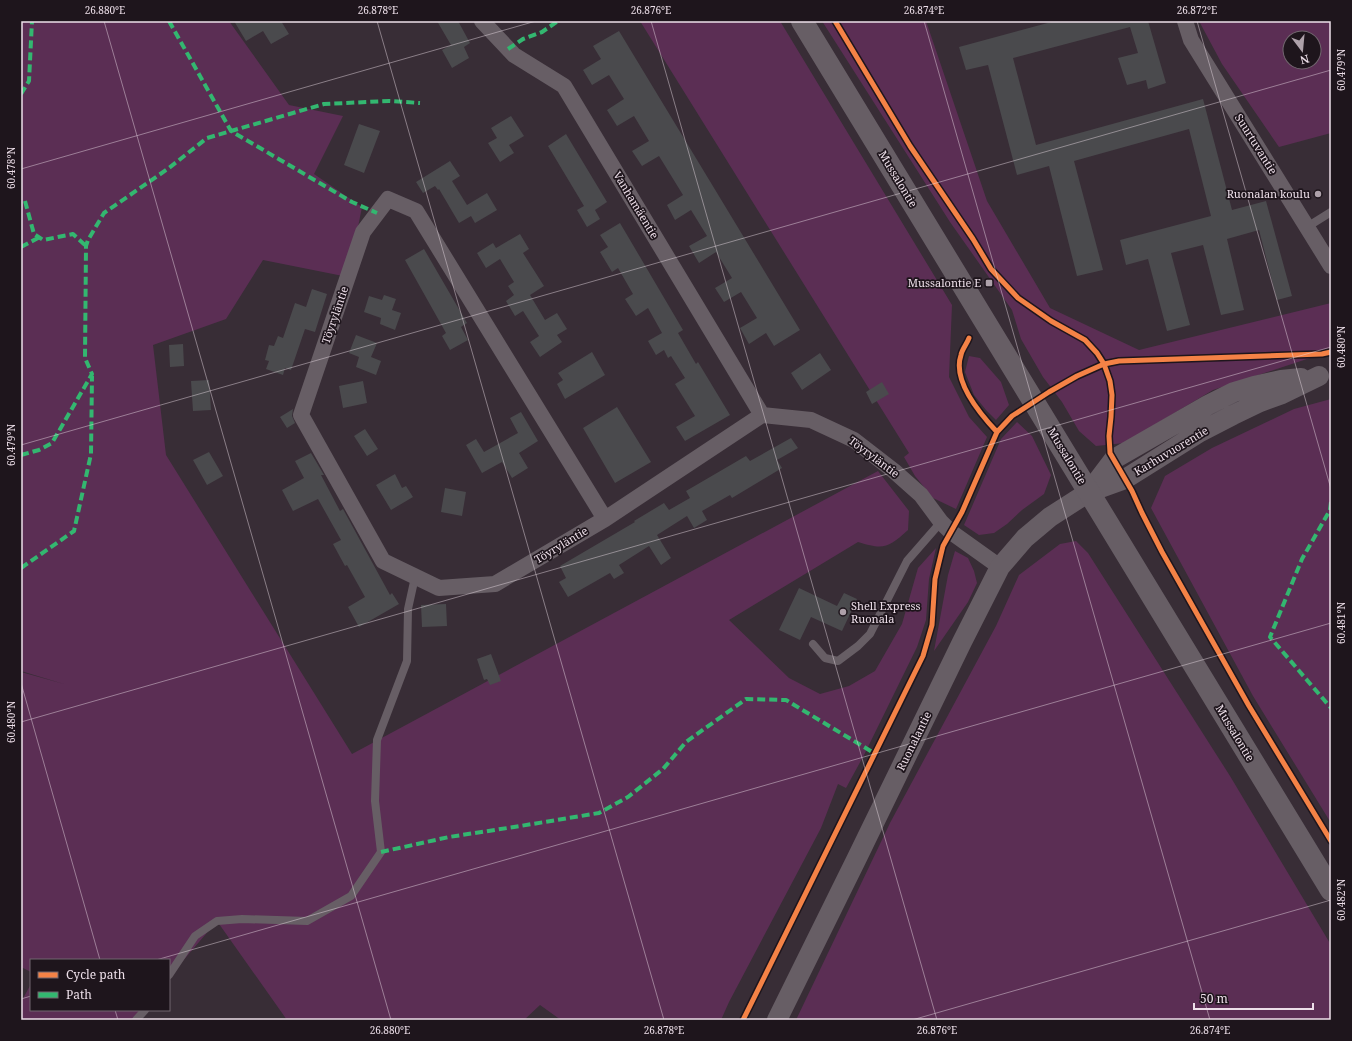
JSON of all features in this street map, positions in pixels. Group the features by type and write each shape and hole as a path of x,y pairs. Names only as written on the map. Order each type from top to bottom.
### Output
{"main road":[{"name":"Mussalontie","path":"802,21 1331,890"}],"street":[{"name":"Vanhamäentie","path":"482,21 514,55 564,86 762,414"},
{"name":"Suurtuvantie","path":"1185,21 1191,40 1331,266"},
{"name":"Töyryläntie","path":"605,518 416,211 388,199 363,232 302,415 383,561 439,588 495,584 605,518 762,414 811,420 854,440 894,471 921,496 941,522 951,532 1000,567"},
{"name":"Karhuvuorentie","path":"1089,492 1126,479 1200,432 1260,402 1282,394 1325,374"},
{"name":"Ruonalantie","path":"777,1020 965,635 1000,567 1025,538 1050,517 1089,492"}],"lane":[{"path":"1307,227 1331,212"},
{"path":"813,644 825,658 838,661 858,646 870,634 907,561 941,522"},
{"path":"170,974 195,936 217,921 242,919 307,921 351,896 381,852 375,801 377,740 407,662 408,609 415,577"},
{"path":"136,1020 144,1011"}],"shaded area":[{"path":"21,21 229,21 289,105 343,116 314,174 362,207 348,277 263,260 226,319 153,345 166,455 352,754 878,471 909,511 908,530 895,541 885,546 874,546 858,542 729,620 789,678 820,694 849,686 875,671 902,624 918,568 936,548 929,579 926,620 917,647 864,755 846,788 838,784 821,828 729,1002 721,1020 561,1020 540,1005 524,1020 287,1020 217,921 170,976 170,959 30,959 30,972 21,967 21,672 64,684 21,671"},
{"path":"640,21 780,21 952,305 949,377 969,417 987,437 956,509 933,498 915,476 904,457 909,453"},
{"path":"822,21 926,21 987,201 1050,308 1139,350 1331,303 1331,351 1213,390 1124,443 1096,446 1079,431 1062,402 1043,377 1021,339 1012,310 950,222"},
{"path":"1199,21 1331,21 1331,133 1279,147 1222,64"},
{"path":"969,356 980,358 1001,382 1009,405 996,420 974,395 965,372"},
{"path":"1331,399 1331,823 1253,696 1151,508 1165,476 1212,448 1294,409"},
{"path":"1017,422 1032,436 1051,475 1044,494 994,533 979,535 964,525 1001,439"},
{"path":"1076,541 1088,553 1230,776 1331,945 1331,1020 796,1020 890,823 996,626 1019,575 1060,544"},
{"path":"955,551 968,558 974,571 977,583 968,602 934,651 948,575"},
{"path":"30,986 30,1011 139,1011 131,1020 21,1020 21,1002"}],"building":[{"path":"234,21 281,21 289,34 271,44 263,31 246,41"},
{"path":"437,21 458,21 470,43 464,47 469,58 452,68 442,50 451,45"},
{"path":"1055,21 1148,21 1166,83 1148,89 1146,80 1127,85 1118,58 1138,53 1130,27 1013,58 1036,145 1203,99 1232,210 1266,201 1292,296 1277,300 1259,230 1227,239 1244,310 1221,315 1203,245 1171,253 1190,325 1167,331 1148,259 1126,265 1120,240 1211,216 1189,129 1074,161 1103,270 1077,276 1049,166 1017,175 988,65 966,70 959,47"},
{"path":"619,31 800,330 774,346 766,333 749,344 740,328 757,318 741,292 724,302 715,288 732,278 716,252 699,263 689,246 707,236 691,210 675,220 667,205 683,195 659,156 642,166 632,151 649,141 634,116 617,126 607,110 624,99 609,75 592,85 583,70 601,59 593,46"},
{"path":"511,116 524,136 509,145 514,153 500,162 488,143 497,138 491,128"},
{"path":"359,124 380,131 364,173 344,165"},
{"path":"566,134 607,202 595,210 600,219 587,227 577,210 584,206 548,146"},
{"path":"450,161 460,176 452,181 467,205 487,193 497,210 475,223 471,216 459,223 439,189 438,190 435,186 423,193 416,182"},
{"path":"620,223 683,330 678,333 696,364 698,362 730,415 685,441 676,427 695,416 675,384 685,378 671,356 668,358 664,350 656,355 648,341 662,333 648,308 636,316 625,299 633,294 618,268 612,272 600,252 608,247 600,235"},
{"path":"520,234 529,249 523,253 544,286 530,295 545,320 557,313 567,329 557,335 562,342 540,357 530,342 539,336 523,311 515,316 506,301 514,295 508,286 514,282 500,259 486,268 477,253 493,243 496,248"},
{"path":"424,249 467,323 461,327 468,340 450,350 442,336 446,333 405,260"},
{"path":"312,289 327,294 315,332 305,329 291,370 285,368 283,375 266,369 269,361 265,360 269,345 274,346 278,336 283,338 295,303 306,307"},
{"path":"384,295 396,299 392,310 401,313 395,330 380,324 381,318 364,312 369,296 382,300"},
{"path":"356,335 377,343 371,357 381,361 376,375 356,367 359,357 349,353"},
{"path":"183,344 184,366 170,367 169,345"},
{"path":"592,352 605,375 565,399 557,384 563,380 558,373"},
{"path":"820,353 831,370 802,390 791,373"},
{"path":"209,380 211,410 193,411 191,381"},
{"path":"363,381 367,403 343,408 339,386"},
{"path":"882,382 889,394 872,404 866,392"},
{"path":"617,407 651,462 615,483 583,428"},
{"path":"293,409 292,416 295,423 287,428 280,417"},
{"path":"521,412 538,441 519,453 528,468 512,478 502,462 482,473 466,445 476,439 484,452 518,433 510,418"},
{"path":"365,429 378,449 367,456 354,436"},
{"path":"791,438 798,448 777,460 782,468 732,498 730,495 702,511 707,520 694,528 687,516 657,535 671,558 661,565 649,546 619,565 624,573 614,579 610,573 568,597 559,582 566,578 560,566 635,522 634,521 664,503 669,510 690,498 686,491 746,456 750,461"},
{"path":"209,452 223,476 207,485 193,460"},
{"path":"311,453 324,475 321,475 340,511 343,509 390,595 392,593 399,604 359,627 348,607 365,597 333,544 341,540 318,499 293,511 282,490 304,478 295,461"},
{"path":"395,474 402,488 406,486 413,497 391,510 376,485"},
{"path":"445,488 466,492 462,516 441,512"},
{"path":"799,588 837,606 844,593 857,599 842,631 811,617 800,640 779,630"},
{"path":"446,604 447,626 422,627 421,605"},
{"path":"491,654 501,681 490,685 487,679 484,680 477,659"}],"marked path":[{"path":"21,94 29,81 32,21"},
{"path":"169,21 231,131 352,202 377,213"},
{"path":"508,49 523,39 542,32 558,21"},
{"path":"21,455 39,450 52,443 92,374 85,358 86,246 104,213 169,168 207,138 324,104 389,101 420,103"},
{"path":"25,201 34,234 43,240 73,234 86,246"},
{"path":"21,247 38,238"},
{"path":"21,568 74,531 91,454 92,376"},
{"path":"1331,502 1330,510 1302,559 1270,637 1331,708"},
{"path":"381,852 449,837 599,813 628,797 663,769 686,742 746,699 786,700 874,753"}],"cycle path":[{"path":"835,21 910,146 973,239 991,269 1018,298 1051,321 1085,340 1097,353 1104,364 1110,381 1112,395 1109,436 1110,453 1132,491 1162,552 1249,706 1331,841"},
{"path":"969,338 961,355 959,365 961,376 964,386 976,407 997,432"},
{"path":"743,1020 923,656 932,625 935,579 943,546 962,512 997,432 1012,416 1049,392 1077,376 1104,364 1119,361 1322,354 1331,352"}],"place":[{"name":"Ruonalan koulu","path":"1318,194"},
{"name":"Mussalontie E","path":"989,283"},
{"name":"Shell Express Ruonala","path":"843,612"}]}
